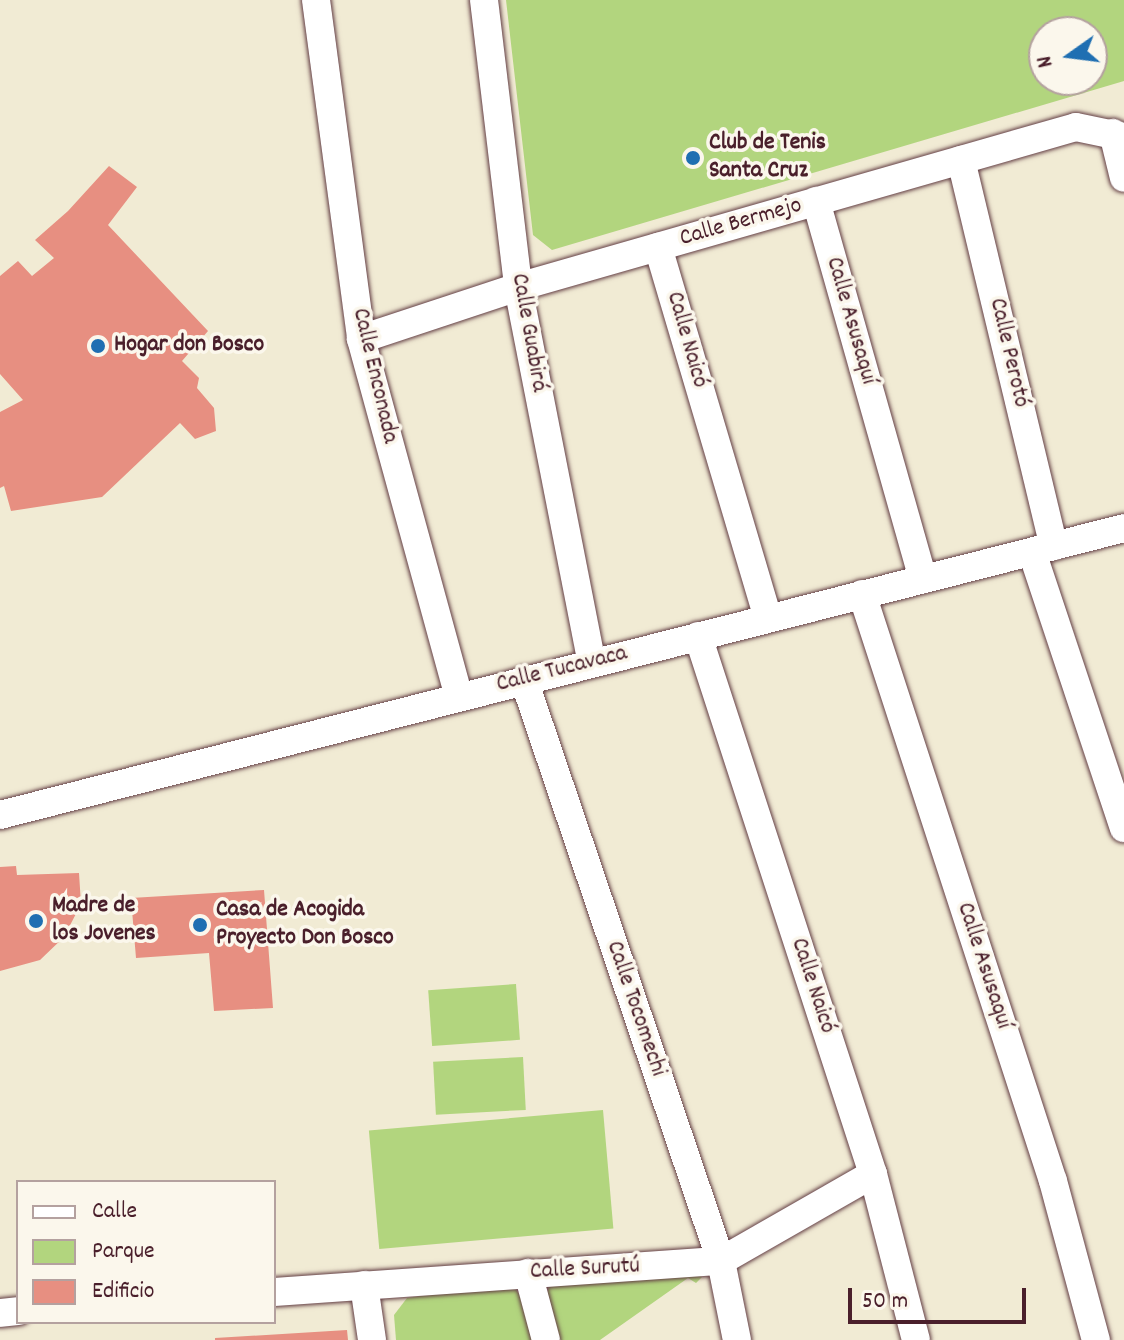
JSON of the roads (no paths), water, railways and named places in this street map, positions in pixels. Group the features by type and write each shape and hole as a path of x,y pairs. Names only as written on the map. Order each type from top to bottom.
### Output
{"street":[{"name":"Calle Enconada","path":"316,0 361,339 459,697"},
{"name":"Calle Guabirá","path":"484,0 518,287 592,663"},
{"name":"Calle Bermejo","path":"361,339 518,287 1076,127 1119,135"},
{"path":"1119,135 1124,178"},
{"name":"Calle Perotó","path":"961,160 1043,549 1124,828"},
{"name":"Calle Asusaquí","path":"816,201 923,579"},
{"name":"Calle Naicó","path":"658,247 768,618"},
{"name":"Calle Tucavaca","path":"0,815 1124,528"},
{"name":"Calle Asusaquí","path":"862,594 1053,1181 1096,1340"},
{"name":"Calle Naicó","path":"698,636 873,1174 916,1340"},
{"name":"Calle Tocomechi","path":"524,680 721,1261 737,1340"},
{"name":"Calle Surutú","path":"276,1292 721,1261 873,1174"},
{"path":"528,1273 546,1340"},
{"path":"364,1285 372,1340"}],"place":[{"name":"Club de Tenis Santa Cruz","path":"693,158"},
{"name":"Hogar don Bosco","path":"98,346"},
{"name":"Madre de los Jovenes","path":"36,921"},
{"name":"Casa de Acogida Proyecto Don Bosco","path":"200,925"}]}
